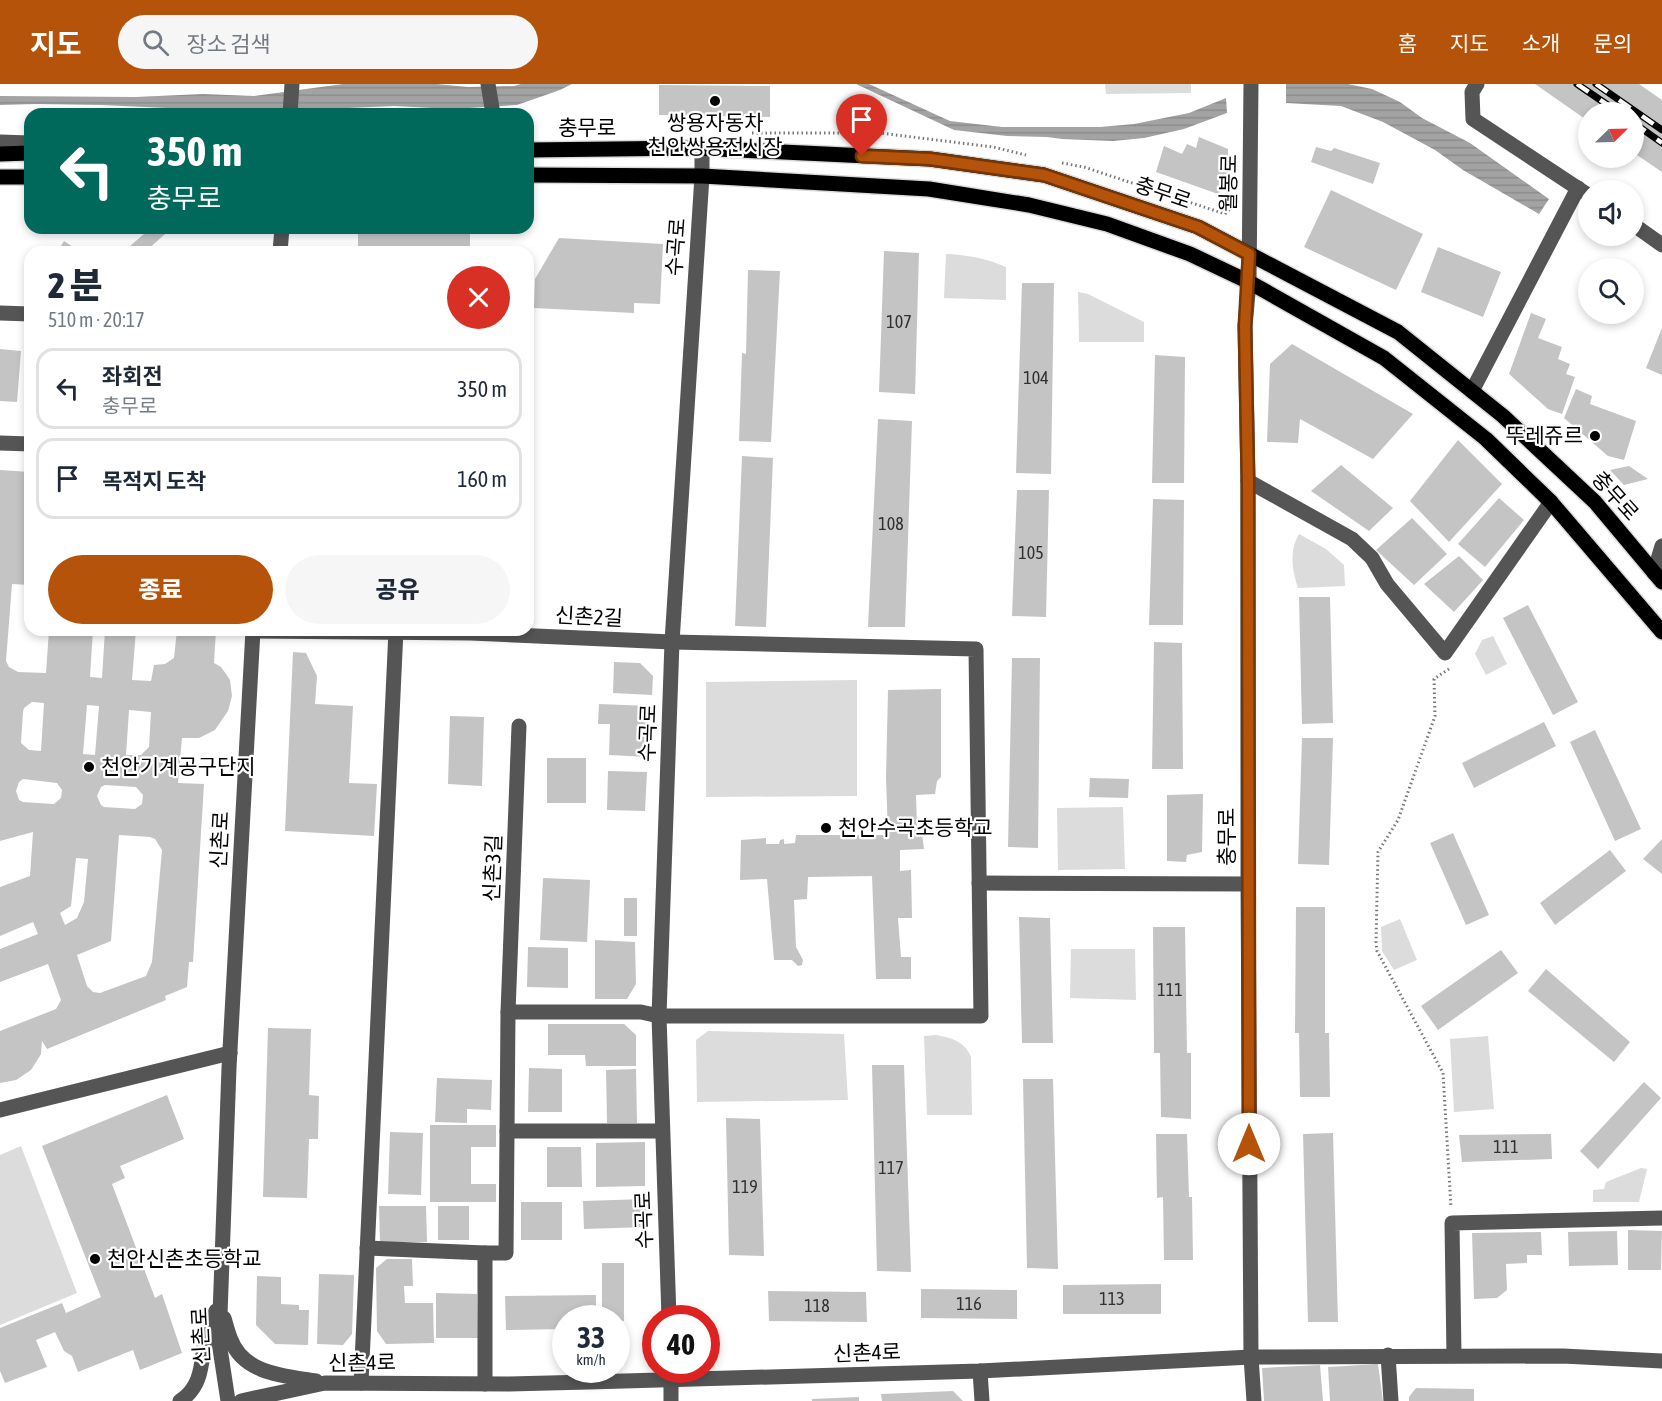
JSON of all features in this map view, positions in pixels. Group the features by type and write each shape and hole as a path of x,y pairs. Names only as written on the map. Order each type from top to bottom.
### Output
{"main road":[{"name":"충무로","path":"534,150 702,149 930,159 1044,175 1198,227 1398,332 1472,391 1595,502 1658,577"},
{"path":"0,154 24,153"},
{"path":"534,175 702,176 929,189 1029,205 1107,225 1190,254 1249,282 1384,358 1486,439 1551,502 1662,632"},
{"path":"0,177 24,177"}],"street":[{"path":"290,108 292,84"},
{"path":"488,84 492,108"},
{"name":"월봉로","path":"1249,282 1251,84"},
{"path":"1477,84 1472,92 1473,119 1578,188"},
{"path":"0,142 24,143"},
{"name":"수곡로","path":"669,1305 659,1016 672,642 702,149"},
{"path":"1472,391 1578,200"},
{"path":"1644,232 1662,245"},
{"name":"충무로","path":"1249,282 1245,326 1248,481 1251,1357 1254,1401"},
{"path":"0,313 24,314"},
{"path":"0,443 24,444"},
{"path":"1248,481 1352,539 1372,558 1387,584 1446,653 1551,502"},
{"path":"1658,577 1662,546"},
{"name":"신촌로","path":"228,1401 219,1342 220,1303 230,1053 253,636"},
{"path":"361,1383 396,636"},
{"name":"신촌2길","path":"534,636 672,642 975,649 979,883"},
{"name":"신촌3길","path":"508,1012 519,726"},
{"path":"367,1248 506,1253 508,1012 641,1012 659,1016 981,1016 979,883 1248,884"},
{"path":"0,1110 230,1053"},
{"path":"507,1131 662,1131"},
{"path":"1454,1355 1452,1223 1662,1218"},
{"path":"485,1252 485,1384"},
{"path":"220,1303 231,1343 245,1360 262,1371 325,1383"},
{"path":"180,1401 188,1395 199,1380 209,1327 220,1303"},
{"path":"1388,1355 1391,1401"},
{"name":"신촌4로","path":"720,1374 980,1371 1251,1357 1388,1355 1563,1356 1662,1361"},
{"path":"980,1371 982,1401"},
{"name":"신촌4로","path":"241,1401 325,1383 485,1384 642,1376"},
{"path":"671,1383 671,1401"}],"path":[{"path":"1452,1223 1443,1073 1377,951 1376,942 1378,852 1398,820 1435,716 1434,679 1456,665"}],"shaded area":[{"path":"343,84 437,84 468,87 572,84 517,105 468,108 394,106 167,108 101,105 0,105 0,96 135,97 203,94 254,96"},
{"path":"856,84 869,84 950,121 1002,127 1100,127 1134,124 1189,113 1226,98 1227,113 1184,129 1144,138 1113,141 1007,136 954,130"},
{"path":"1105,84 1191,84 1191,93 1106,94"},
{"path":"1286,84 1348,84 1372,89 1400,102 1422,118 1470,143 1549,199 1539,214 1463,170 1435,150 1383,122 1341,106 1286,103"},
{"path":"946,254 991,261 1006,267 1006,300 944,298"},
{"path":"1078,292 1088,294 1144,322 1144,342 1079,342"},
{"path":"1299,534 1326,549 1344,565 1345,586 1298,588 1292,561"},
{"path":"1493,636 1507,664 1486,675 1475,654 1482,640"},
{"path":"857,680 857,796 706,797 706,682"},
{"path":"1123,807 1125,869 1058,870 1057,808"},
{"path":"1400,919 1417,960 1394,970 1382,951 1381,927"},
{"path":"1071,949 1135,949 1136,1000 1070,998"},
{"path":"708,1031 844,1034 848,1100 697,1102 696,1040"},
{"path":"936,1035 957,1041 965,1047 971,1057 972,1115 927,1115 924,1036"},
{"path":"1488,1036 1494,1109 1454,1112 1450,1039"},
{"path":"21,1146 77,1293 0,1325 0,1155"},
{"path":"1641,1168 1647,1169 1639,1202 1593,1202 1593,1190 1604,1189 1606,1182"}],"building":[{"path":"1535,84 1639,84 1662,100 1662,172 1644,160 1644,102 1578,102 1578,114"},
{"name":"쌍용자동차 천안쌍용전시장","path":"659,85 770,86 770,117 659,115"},
{"path":"1199,137 1228,149 1228,182 1218,194 1156,172 1164,146 1182,154 1187,144 1196,148"},
{"path":"1316,147 1331,151 1334,148 1380,163 1373,184 1311,162"},
{"path":"1331,190 1423,234 1396,290 1304,247"},
{"path":"144,234 165,234 152,246 130,246"},
{"path":"358,234 470,234 470,246 358,246"},
{"path":"559,238 663,244 660,304 634,303 634,313 534,308 535,279"},
{"path":"64,241 72,246 61,246"},
{"path":"1438,247 1501,272 1483,317 1421,292"},
{"path":"884,251 919,253 915,394 879,392"},
{"path":"748,270 780,271 771,442 739,441 742,353 746,354"},
{"path":"1022,283 1054,283 1051,474 1016,473"},
{"path":"1531,313 1546,319 1538,338 1562,347 1558,359 1570,364 1566,374 1575,377 1562,414 1548,409 1509,374"},
{"path":"1662,328 1662,375 1646,368"},
{"path":"1292,344 1413,414 1373,459 1300,419 1298,443 1267,442 1270,364"},
{"path":"0,349 21,351 17,402 0,401"},
{"path":"1155,355 1185,357 1184,483 1152,483"},
{"path":"1576,389 1592,396 1590,404 1636,421 1624,460 1608,456 1564,418"},
{"path":"878,419 912,421 905,627 868,627"},
{"path":"1458,440 1502,484 1449,542 1410,501"},
{"path":"742,456 773,458 766,627 735,626"},
{"path":"1341,465 1393,508 1369,531 1311,491"},
{"path":"1629,466 1648,479 1624,485 1610,470"},
{"name":"천안기계공구단지","path":"0,470 24,472 24,585 12,584 6,661 9,667 18,672 46,673 49,636 93,636 90,677 102,678 105,636 136,636 132,680 151,681 154,665 165,664 174,658 176,636 216,636 214,663 221,667 230,680 232,696 228,711 215,730 199,738 182,738 178,783 204,784 193,962 189,962 187,987 165,996 166,1000 47,1049 42,1041 41,1054 31,1070 16,1080 0,1083 0,1031 56,1009 61,1000 48,964 0,982 0,949 38,934 33,922 0,936 0,887 30,876 33,832 0,841","holes":["32,702 44,703 41,751 29,750 21,743 24,708","87,705 99,706 95,755 83,754","129,710 151,712 149,747 141,755 126,755","23,779 57,783 62,790 61,798 54,804 23,802 19,800 16,791 19,782","105,785 136,787 143,795 142,804 135,809 104,807 97,796 101,787","119,835 155,839 162,850 152,962 146,976 100,993 93,992 87,986 77,955 111,941","76,858 88,859 84,902 77,918 65,925 60,913 71,906"]},
{"path":"1017,490 1049,490 1046,617 1012,616"},
{"path":"1499,498 1524,520 1485,567 1458,544"},
{"path":"1153,499 1184,500 1183,625 1149,625"},
{"path":"1412,518 1447,554 1414,585 1376,550"},
{"path":"1459,556 1483,580 1454,612 1424,584"},
{"path":"1299,597 1330,597 1333,723 1302,724"},
{"path":"1528,605 1578,702 1553,715 1503,618"},
{"path":"1154,642 1182,643 1183,769 1152,769"},
{"path":"293,652 306,653 317,676 315,704 353,706 349,783 377,784 374,836 285,831"},
{"path":"1012,658 1040,658 1038,848 1008,847"},
{"path":"614,662 640,663 653,676 652,695 613,693"},
{"path":"941,689 941,777 937,781 935,794 916,795 917,827 921,826 924,849 900,850 900,871 911,870 912,918 898,918 901,957 911,957 911,979 876,979 872,876 808,877 807,899 794,900 796,947 803,960 802,965 798,966 792,960 774,960 767,879 740,880 741,840 766,838 766,844 779,844 780,840 784,839 784,844 795,843 796,835 888,835 886,778 888,690"},
{"path":"599,704 650,706 648,757 609,755 610,724 598,724"},
{"path":"450,716 484,717 482,786 448,784"},
{"path":"1544,722 1556,746 1474,788 1462,763"},
{"path":"1595,730 1641,829 1615,841 1570,742"},
{"path":"1302,738 1333,738 1329,865 1298,864"},
{"path":"547,758 586,758 586,803 547,803"},
{"path":"608,771 647,772 645,811 607,810"},
{"path":"1090,778 1129,779 1128,798 1089,797"},
{"path":"1203,794 1202,852 1187,855 1186,862 1167,861 1167,795"},
{"path":"1453,833 1489,915 1466,925 1430,843"},
{"path":"1662,839 1662,874 1643,859"},
{"path":"1610,850 1626,871 1555,925 1540,903"},
{"path":"543,878 590,880 587,942 540,940"},
{"path":"624,898 637,898 637,936 624,936"},
{"path":"1296,907 1325,907 1325,1033 1329,1033 1330,1097 1300,1097 1299,1033 1295,1033"},
{"path":"1019,917 1050,918 1053,1043 1022,1043"},
{"path":"1153,927 1185,927 1187,1053 1191,1053 1191,1119 1161,1117 1160,1053 1154,1053"},
{"path":"595,940 635,942 636,984 627,999 595,999"},
{"path":"528,947 568,948 568,988 527,987"},
{"path":"1501,950 1518,973 1438,1030 1421,1006"},
{"path":"1546,969 1630,1042 1614,1062 1528,991"},
{"path":"548,1024 624,1024 636,1035 636,1066 586,1066 585,1055 548,1055"},
{"path":"268,1028 311,1029 309,1095 319,1096 318,1139 309,1139 307,1198 263,1197"},
{"path":"872,1065 904,1065 911,1272 877,1271"},
{"path":"529,1068 562,1069 562,1112 528,1112"},
{"path":"636,1069 637,1123 607,1123 606,1070"},
{"path":"437,1078 492,1080 491,1110 467,1109 467,1123 435,1122"},
{"path":"1023,1079 1053,1079 1058,1269 1027,1268"},
{"path":"1644,1082 1661,1098 1598,1169 1580,1151"},
{"path":"167,1095 184,1139 120,1166 125,1178 112,1184 155,1298 162,1294 182,1353 140,1370 133,1350 78,1372 72,1356 64,1351 55,1332 36,1340 47,1367 5,1383 0,1371 0,1328 62,1303 66,1313 101,1297 42,1146"},
{"path":"726,1118 760,1119 764,1256 729,1255"},
{"path":"430,1125 496,1125 496,1147 471,1147 471,1184 496,1184 496,1202 430,1202"},
{"path":"390,1132 423,1133 421,1195 388,1194"},
{"path":"1333,1133 1338,1322 1308,1322 1303,1134"},
{"path":"1156,1134 1187,1134 1189,1197 1192,1197 1193,1260 1164,1260 1163,1197 1157,1198"},
{"path":"1551,1134 1552,1159 1462,1162 1459,1135"},
{"path":"645,1142 645,1186 596,1187 596,1143"},
{"path":"547,1147 581,1147 582,1187 547,1187"},
{"path":"646,1199 647,1227 584,1229 583,1201"},
{"path":"521,1202 562,1202 562,1240 521,1240"},
{"path":"379,1206 426,1206 427,1242 380,1242"},
{"path":"438,1206 469,1206 469,1240 438,1240"},
{"path":"1628,1230 1662,1231 1661,1270 1628,1270"},
{"path":"1617,1231 1618,1265 1569,1266 1568,1232"},
{"path":"1541,1232 1542,1255 1527,1255 1527,1263 1506,1264 1507,1290 1497,1298 1474,1299 1472,1233"},
{"path":"387,1259 412,1259 413,1286 404,1286 405,1303 433,1303 434,1343 386,1344 377,1331 376,1268"},
{"path":"602,1263 624,1263 624,1305 602,1305"},
{"path":"319,1274 354,1275 352,1334 343,1345 317,1344"},
{"path":"257,1276 281,1277 281,1304 299,1305 299,1310 309,1310 308,1345 275,1344 256,1325"},
{"path":"1161,1284 1161,1314 1063,1314 1063,1285"},
{"path":"921,1289 1017,1290 1017,1319 921,1318"},
{"path":"768,1291 866,1292 867,1322 769,1321"},
{"path":"436,1293 477,1294 478,1338 436,1338"},
{"path":"596,1295 596,1305 552,1305 552,1329 506,1330 505,1296"},
{"path":"1378,1364 1383,1401 1330,1401 1328,1367"},
{"path":"1320,1365 1323,1401 1264,1401 1262,1368"},
{"path":"1416,1388 1474,1389 1474,1401 1409,1401 1409,1397"},
{"path":"953,1391 963,1401 882,1401 881,1394"},
{"path":"859,1397 859,1401 812,1401 812,1399"}],"railway":[{"path":"1577,84 1603,102"},
{"path":"1596,84 1662,130"},
{"path":"1644,130 1662,143"}],"place":[{"name":"쌍용자동차 천안쌍용전시장","path":"715,101"},
{"name":"뚜레쥬르","path":"1595,436"},
{"name":"천안기계공구단지","path":"89,767"},
{"name":"천안수곡초등학교","path":"826,828"},
{"name":"천안신촌초등학교","path":"95,1259"}],"route":[{"path":"862,156 930,159 1044,175 1198,227 1249,254 1245,326 1248,481 1249,1144"}]}
